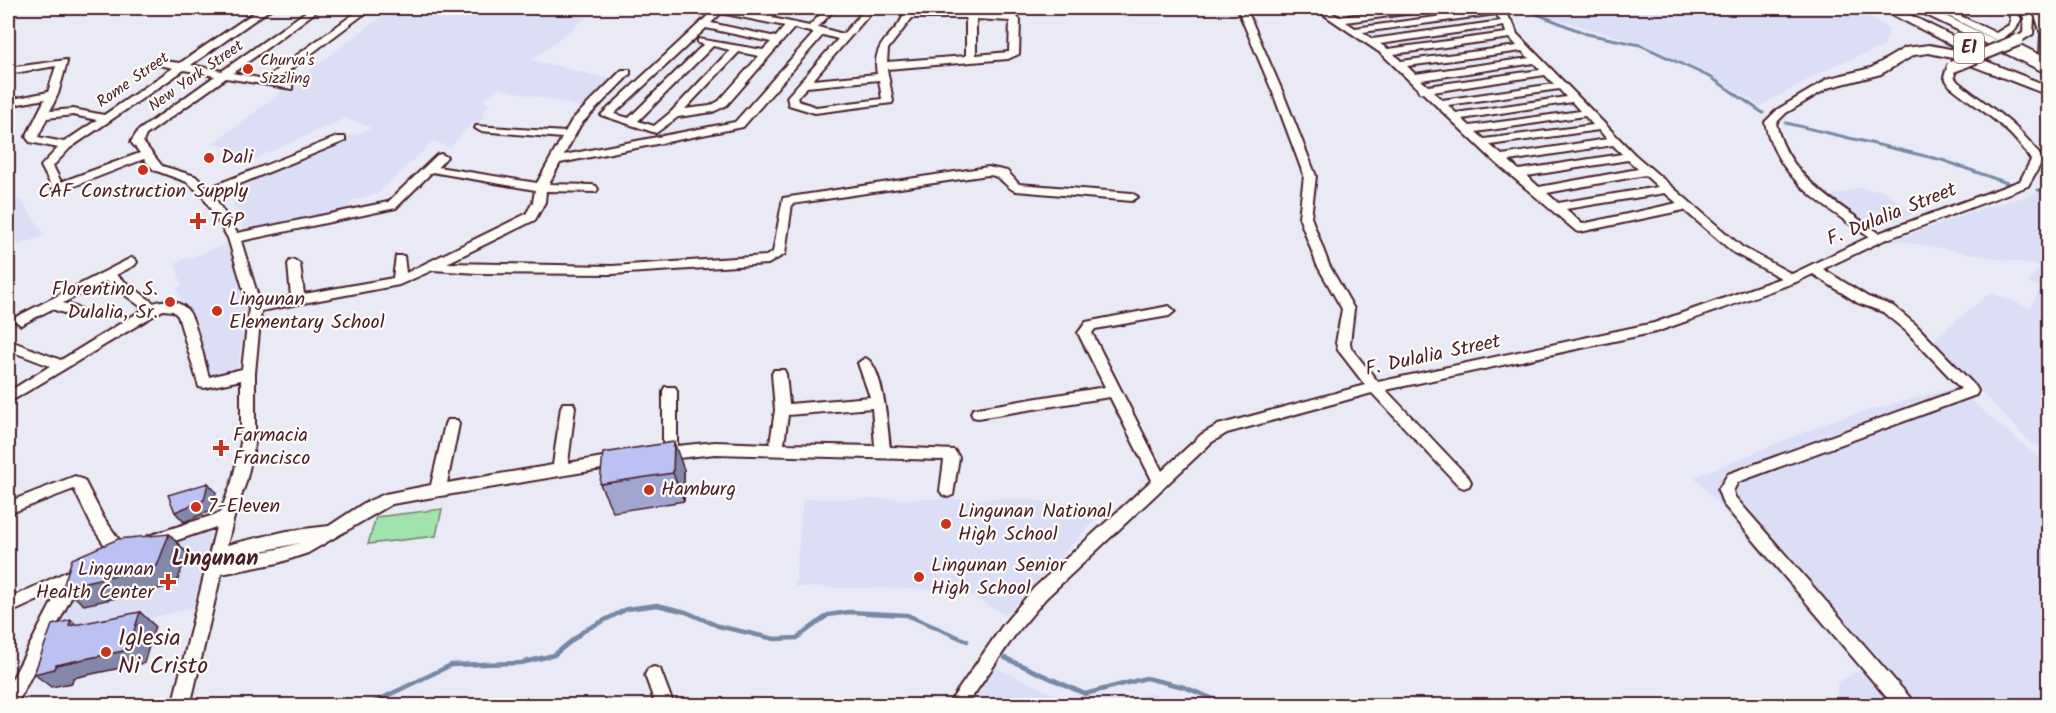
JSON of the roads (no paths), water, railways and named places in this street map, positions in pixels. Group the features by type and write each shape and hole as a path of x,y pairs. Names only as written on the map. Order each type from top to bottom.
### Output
{"highway":[{"name":"E1","path":"1887,8 2049,89"},
{"path":"1832,81 1884,60 1903,45 1907,38 1905,31 1887,8"},
{"name":"E1","path":"1919,8 1971,33 2047,64"},
{"path":"1930,8 1971,33"},
{"path":"1832,81 1876,71 1910,51 1929,49 1956,54 2049,89"}],"street":[{"name":"Rome Street","path":"146,154 64,186 57,186 47,166 66,146 267,8"},
{"name":"New York Street","path":"146,154 137,142 142,133 316,8"},
{"path":"267,83 367,8"},
{"path":"766,19 777,8"},
{"path":"555,160 739,126 832,8"},
{"path":"805,84 881,71 970,58 1008,56 1014,54 1016,48 1015,20 1011,16 909,11 884,46 881,71 888,100 810,110 791,101 843,37 871,8"},
{"path":"1241,8 1278,93 1310,176 1305,217 1323,265 1348,309 1343,343 1346,350 1374,387 1464,482"},
{"path":"1319,8 1332,8"},
{"path":"1319,8 1386,52 1498,159 1581,228 1688,205"},
{"path":"1338,20 1400,9 1427,8"},
{"path":"1937,8 2047,64 2044,21 2038,8"},
{"path":"1996,37 2013,27 2016,19 2010,8"},
{"name":"F. Dulalia Street","path":"955,705 1009,630 1040,592 1208,438 1223,429 1374,387 1632,334 1792,279 1878,238 2024,183 2037,160 2026,140 2014,127 1954,84 1949,77 1952,67 2028,34 2029,18 2024,8"},
{"path":"656,130 606,116 720,9 746,11 766,19 843,37"},
{"path":"1352,31 1497,9 1508,23 1512,35 1523,48 1630,156 1738,250 1792,279"},
{"path":"970,58 971,15"},
{"path":"1370,42 1508,23"},
{"path":"704,24 778,40"},
{"path":"675,114 713,109 723,103 792,24"},
{"path":"1386,52 1512,35"},
{"path":"689,38 766,54"},
{"path":"631,122 711,43"},
{"path":"648,141 656,130 675,114 737,48"},
{"path":"1398,64 1523,48"},
{"path":"1412,78 1535,60"},
{"path":"8,71 60,61 53,94 33,138 66,146"},
{"path":"159,62 288,87"},
{"path":"255,308 399,281 435,266 531,217 539,202 541,187 567,135 583,114 626,72"},
{"path":"1424,90 1546,72"},
{"path":"1832,81 1782,111 1770,122 1771,136 1797,178 1878,238"},
{"path":"1440,103 1560,86"},
{"path":"8,103 53,94"},
{"path":"1454,117 1573,99"},
{"path":"45,115 73,112 107,119"},
{"path":"1468,130 1587,113"},
{"path":"1481,143 1600,127"},
{"path":"480,128 567,135"},
{"path":"206,193 341,139"},
{"path":"1498,159 1615,141"},
{"path":"146,154 158,168 191,179 206,193 234,238 255,308 248,373 248,443 239,482 226,517 181,705"},
{"path":"1517,174 1630,156"},
{"path":"234,238 392,205 441,157"},
{"path":"437,170 541,187 592,189"},
{"path":"435,266 477,269 612,270 768,260 779,254 785,205 788,201 988,171 1002,172 1009,176 1016,187 1132,197"},
{"path":"1538,191 1648,171"},
{"path":"1557,207 1668,189"},
{"path":"399,281 400,259"},
{"path":"21,320 131,262"},
{"path":"294,264 298,300"},
{"path":"1814,269 1863,300 1888,309 1911,328 1971,391 1733,478 1725,490 1728,500 1906,705"},
{"path":"107,275 152,308"},
{"path":"51,304 76,312"},
{"path":"9,397 152,308 167,305 177,307 184,314 204,383 248,373"},
{"path":"1160,482 1113,391 1085,329 1091,325 1169,311"},
{"path":"8,345 30,351 60,365"},
{"path":"865,363 879,402 883,452"},
{"path":"776,448 782,410 779,374"},
{"path":"670,391 670,452"},
{"path":"978,413 1113,391"},
{"path":"782,410 879,402"},
{"path":"560,470 568,407"},
{"path":"438,489 452,424"},
{"path":"216,561 255,552 297,550 330,532 370,505 390,498 670,452 716,448 776,448 949,454 952,457 948,491"},
{"path":"8,508 75,482 79,484 97,521 121,556"},
{"path":"8,607 74,574 170,535 226,517"},
{"path":"8,701 74,574"},
{"path":"654,675 665,705"}],"waterway":[{"path":"1533,8 1537,14 1587,34 1640,45 1712,78 1763,113"},
{"path":"1786,123 1942,160 2010,184"},
{"path":"2038,190 2048,192"},
{"path":"366,706 451,665 521,663 554,655 585,630 627,609 657,605 686,612 718,626 775,639 797,638 828,615 849,612 907,615 967,641"},
{"path":"1005,658 1085,694 1146,678 1184,687 1231,706"}],"place":[{"name":"Churva's Sizzling","path":"248,69"},
{"name":"Dali","path":"209,158"},
{"name":"CAF Construction Supply","path":"143,170"},
{"name":"TGP","path":"198,221"},
{"name":"Florentino S. Dulalia, Sr.","path":"170,302"},
{"name":"Lingunan Elementary School","path":"217,311"},
{"name":"Farmacia Francisco","path":"221,448"},
{"name":"Hamburg","path":"649,490"},
{"name":"7-Eleven","path":"196,507"},
{"name":"Lingunan National High School","path":"946,524"},
{"name":"Lingunan Senior High School","path":"919,577"},
{"name":"Lingunan Health Center","path":"168,582"},
{"name":"Iglesia Ni Cristo","path":"106,652"}],"district":[{"name":"Lingunan","path":"215,559"}]}
